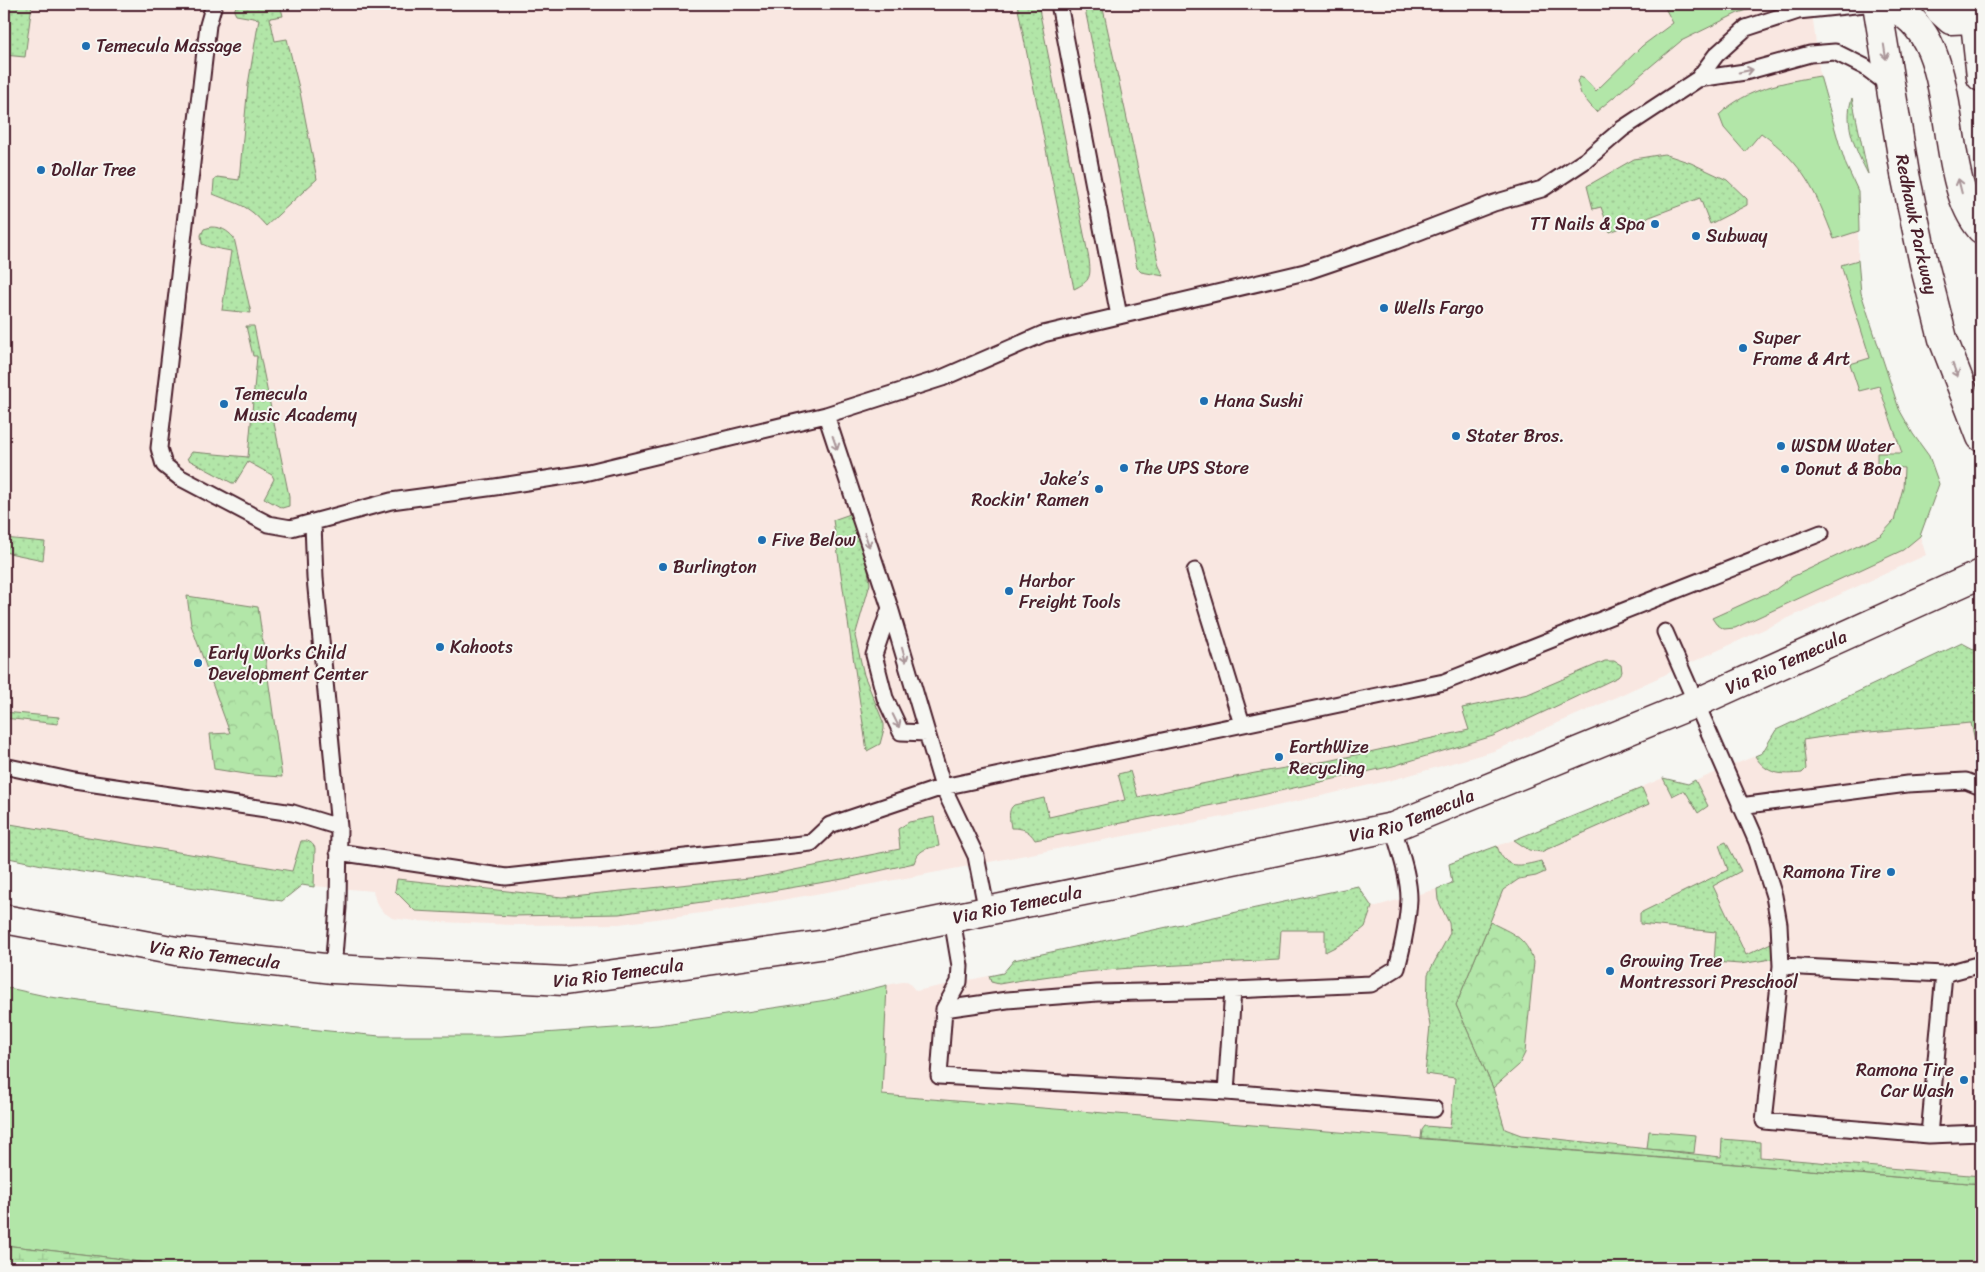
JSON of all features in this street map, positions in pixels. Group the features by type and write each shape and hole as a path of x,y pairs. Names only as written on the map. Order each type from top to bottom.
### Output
{"street":[{"name":"Redhawk Parkway","path":"1877,4 1905,174 1924,264 1943,338 1981,438"},
{"path":"1883,4 1893,6 1907,16 1921,30 1931,49 1938,68 1955,167 1962,195 1974,222 1981,229"},
{"path":"1936,4 1951,20 1976,13 1981,77"},
{"name":"Via Rio Temecula","path":"4,919 176,950 333,969 564,981 828,944 1393,827 1696,703 1981,574"}],"lane":[{"path":"214,4 208,25 159,448 164,464 179,477 268,524 291,528 391,501 495,488 585,472 826,415 942,378 1043,334 1305,272 1393,242 1494,203 1542,189 1586,160 1622,129 1698,79 1716,55 1746,28 1798,12 1865,4"},
{"path":"1059,4 1119,316"},
{"path":"1698,79 1745,72 1810,54 1835,52 1865,67 1890,86"},
{"path":"826,415 890,608 942,787 976,856 987,912"},
{"path":"313,523 315,578 339,827 338,907 333,969"},
{"path":"338,852 506,877 811,843 830,824 942,787 1444,682 1821,533"},
{"path":"1195,571 1242,724"},
{"path":"890,608 874,655 885,698 901,732 927,733"},
{"path":"1665,632 1757,842 1774,896 1779,924 1781,966 1764,1121 1929,1135 1981,1133"},
{"path":"4,766 74,781 293,813 339,827"},
{"path":"1740,806 1907,784 1966,781 1981,786"},
{"path":"944,1009 1007,1000 1097,993 1372,984 1397,968 1406,934 1409,897 1393,827"},
{"path":"952,919 960,966 959,982 944,1009 939,1076 1226,1092 1434,1109"},
{"path":"1781,966 1944,974 1981,964"},
{"path":"1929,1135 1944,974"},
{"path":"1226,1092 1233,990"}],"shaded area":[{"path":"4,4 1811,4 1820,76 1846,165 1858,191 1858,260 1861,293 1899,409 1913,434 1929,456 1939,484 1920,536 1926,555 1494,751 1392,780 1249,812 917,876 731,909 619,924 515,925 415,921 392,918 382,911 376,902 373,891 302,885 282,901 42,865 4,857"},
{"path":"1981,653 1981,1184 882,1095 887,985 907,981 916,991 1003,973 1014,960 1358,886 1373,907 1437,889 1452,883 1449,864 1553,825 1663,778 1688,784 1762,753 1776,730"}],"green space":[{"path":"4,4 32,4 25,57 4,55"},
{"path":"237,4 280,4 283,16 270,18 275,41 287,39 300,92 317,179 266,226 247,209 213,194 214,181 217,177 239,180 248,85 259,19 236,15 234,11"},
{"path":"1017,4 1038,4 1089,259 1089,277 1084,283 1074,289"},
{"path":"1084,4 1102,4 1159,266 1164,276 1141,272 1137,268"},
{"path":"1667,4 1767,4 1738,13 1681,41 1596,112 1581,94 1577,81 1580,77 1585,79 1596,91 1642,46 1673,23 1665,8"},
{"path":"1820,76 1846,165 1858,191 1859,231 1834,239 1807,180 1788,156 1761,133 1745,152 1724,128 1719,115 1742,98 1754,92 1780,84"},
{"path":"1852,98 1868,174 1852,137 1849,118"},
{"path":"1664,154 1691,163 1727,180 1747,199 1747,205 1710,224 1700,198 1610,232 1601,207 1593,209 1587,186 1634,159"},
{"path":"211,227 224,230 234,238 251,313 222,310 231,251 202,244 201,235 204,229"},
{"path":"1858,260 1861,293 1899,409 1913,434 1929,456 1939,484 1920,536 1903,550 1735,628 1724,629 1716,624 1712,618 1776,589 1792,577 1881,535 1894,521 1903,488 1904,468 1877,466 1877,453 1902,453 1879,386 1859,391 1850,364 1870,358 1841,265"},
{"path":"246,326 254,326 289,496 289,506 282,508 264,498 274,479 272,475 248,462 235,483 232,483 187,459 192,452 248,457 257,356 253,356"},
{"path":"853,513 867,562 870,584 855,636 864,675 884,724 880,744 867,751 833,520"},
{"path":"4,538 45,542 43,560 4,552"},
{"path":"187,596 258,607 282,777 252,775 214,769 210,734 230,733 191,625"},
{"path":"1962,643 1981,653 1981,757 1979,757 1971,723 1836,735 1803,740 1806,769 1802,773 1781,774 1775,772 1764,767 1755,756 1762,753 1776,730"},
{"path":"1605,661 1614,661 1621,665 1622,672 1618,677 1493,736 1393,766 1248,798 1035,840 1025,830 1011,828 1010,812 1014,805 1044,798 1049,817 1125,800 1118,774 1130,771 1138,797 1255,773 1333,760 1469,730 1462,708 1528,694"},
{"path":"4,712 59,717 58,724 4,718"},
{"path":"1663,778 1688,784 1695,780 1708,806 1698,813 1687,794 1682,791 1672,796"},
{"path":"1642,788 1649,804 1541,852 1529,850 1514,840"},
{"path":"934,817 939,846 920,852 914,863 843,879 619,914 513,916 415,911 395,891 397,879 562,897 759,877 900,849 898,829 909,822"},
{"path":"4,823 292,871 301,841 308,841 315,848 314,887 302,885 282,901 42,865 4,857"},
{"path":"1726,842 1741,871 1713,886 1746,955 1773,942 1778,958 1740,964 1714,962 1716,932 1640,924 1640,913 1728,870 1719,845"},
{"path":"1497,846 1504,860 1509,863 1520,865 1541,861 1545,872 1536,876 1519,879 1503,890 1456,1005 1493,1088 1505,1129 1521,1135 1721,1157 1722,1139 1760,1142 1760,1157 1981,1176 1981,1184 1421,1138 1422,1130 1425,1126 1450,1128 1455,1078 1425,1074 1430,1026 1427,1009 1428,974 1450,933 1449,923 1438,900 1437,889 1452,883 1449,864"},
{"path":"1358,886 1372,907 1365,927 1349,940 1325,952 1325,930 1281,930 1279,960 1104,970 999,984 991,982 989,976 1003,973 1014,960"},
{"path":"1490,922 1512,933 1522,941 1527,946 1534,962 1525,1053 1519,1065 1493,1088 1456,1005"},
{"path":"887,985 882,1095 1981,1184 1981,1268 173,1268 115,1258 4,1245 4,987 50,997 237,1022 380,1036 500,1036 658,1025 827,1000"},
{"path":"1649,1131 1696,1135 1694,1153 1647,1149"},
{"path":"4,1245 115,1258 173,1268 4,1268"}],"place":[{"name":"Temecula Massage","path":"86,46"},
{"name":"Dollar Tree","path":"41,170"},
{"name":"TT Nails & Spa","path":"1655,224"},
{"name":"Subway","path":"1696,236"},
{"name":"Wells Fargo","path":"1384,308"},
{"name":"Super Frame & Art","path":"1743,348"},
{"name":"Hana Sushi","path":"1204,401"},
{"name":"Temecula Music Academy","path":"224,404"},
{"name":"Stater Bros.","path":"1456,436"},
{"name":"WSDM Water","path":"1781,446"},
{"name":"The UPS Store","path":"1124,468"},
{"name":"Donut & Boba","path":"1785,469"},
{"name":"Jake’s Rockin' Ramen","path":"1099,489"},
{"name":"Five Below","path":"762,540"},
{"name":"Burlington","path":"663,567"},
{"name":"Harbor Freight Tools","path":"1009,591"},
{"name":"Kahoots","path":"440,647"},
{"name":"Early Works Child Development Center","path":"198,663"},
{"name":"EarthWize Recycling","path":"1279,757"},
{"name":"Ramona Tire","path":"1891,872"},
{"name":"Growing Tree Montressori Preschool","path":"1610,971"},
{"name":"Ramona Tire Car Wash","path":"1964,1080"}]}
